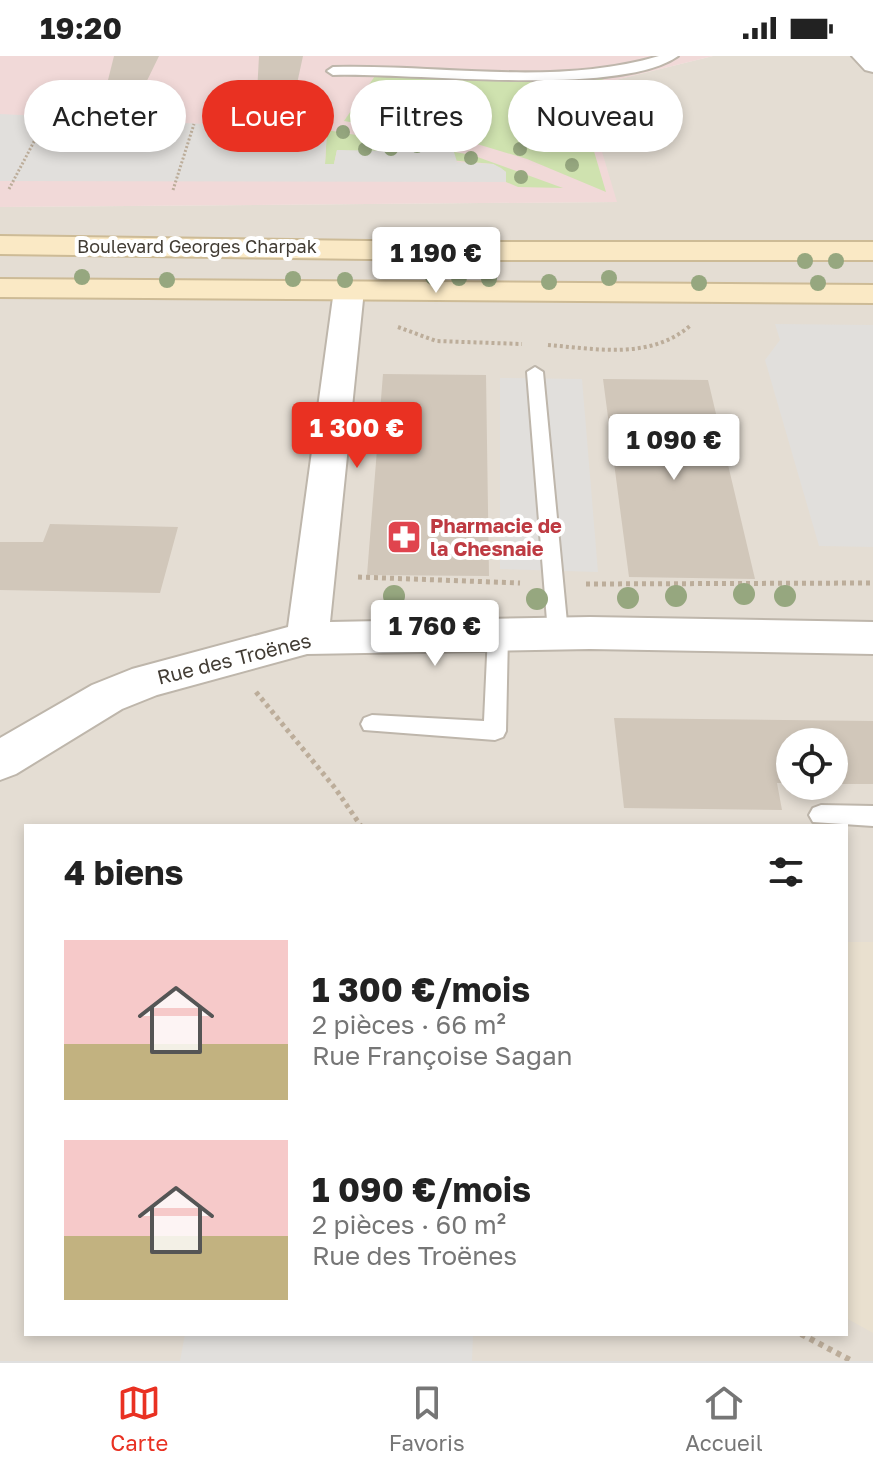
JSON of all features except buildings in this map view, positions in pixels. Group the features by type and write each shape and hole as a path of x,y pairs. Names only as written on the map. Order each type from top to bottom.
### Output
{"main road":[{"name":"Boulevard Georges Charpak","path":"0,245 446,251 873,251"},
{"name":"Boulevard Georges Charpak","path":"0,266 873,271"},
{"name":"Boulevard Georges Charpak","path":"0,288 873,294"}],"street":[{"path":"864,56 873,65"},
{"path":"307,638 349,290"},
{"name":"Rue des Troënes","path":"0,761 107,697 147,681 307,638 558,633 873,638"}],"lane":[{"path":"333,71 376,68 534,75 624,68 672,56"},
{"path":"535,372 558,633"},
{"path":"372,724 495,731 498,634"},
{"path":"821,815 873,816"}],"path":[{"path":"173,190 194,124"},
{"path":"9,189 29,152"},
{"path":"543,345 644,348 682,335 698,316"},
{"path":"385,322 436,341 528,344"},
{"path":"314,576 553,584 873,583"},
{"path":"226,659 335,788 360,824"},
{"path":"805,1336 852,1361"}],"shaded area":[{"path":"0,56 713,56 616,80 508,80 508,152 602,152 617,202 0,207"},
{"path":"713,56 873,56 873,1361 0,1361 0,207 616,202 602,152 683,152 683,80 616,80"},
{"path":"0,114 24,115 24,152 186,152 186,123 202,124 202,152 326,152 325,164 334,164 337,150 454,152 457,162 493,164 506,172 506,182 0,181"},
{"path":"775,324 873,325 873,547 819,546 765,360 780,340"},
{"path":"500,378 582,379 598,572 500,569"},
{"path":"848,942 873,942 873,1333 848,1319"},
{"path":"185,1336 473,1336 472,1361 180,1361"}],"green space":[{"path":"634,71 601,80 534,80"},
{"path":"377,73 508,80 508,152 594,152 606,192 527,159 492,148 492,80 372,80"},
{"path":"334,131 350,134 350,151 337,150 334,164 325,164 326,152 334,152"},
{"path":"359,152 455,152 472,155 563,188 518,187 506,182 506,172 493,164"}],"place":[{"name":"Pharmacie de la Chesnaie","path":"404,537"}]}
